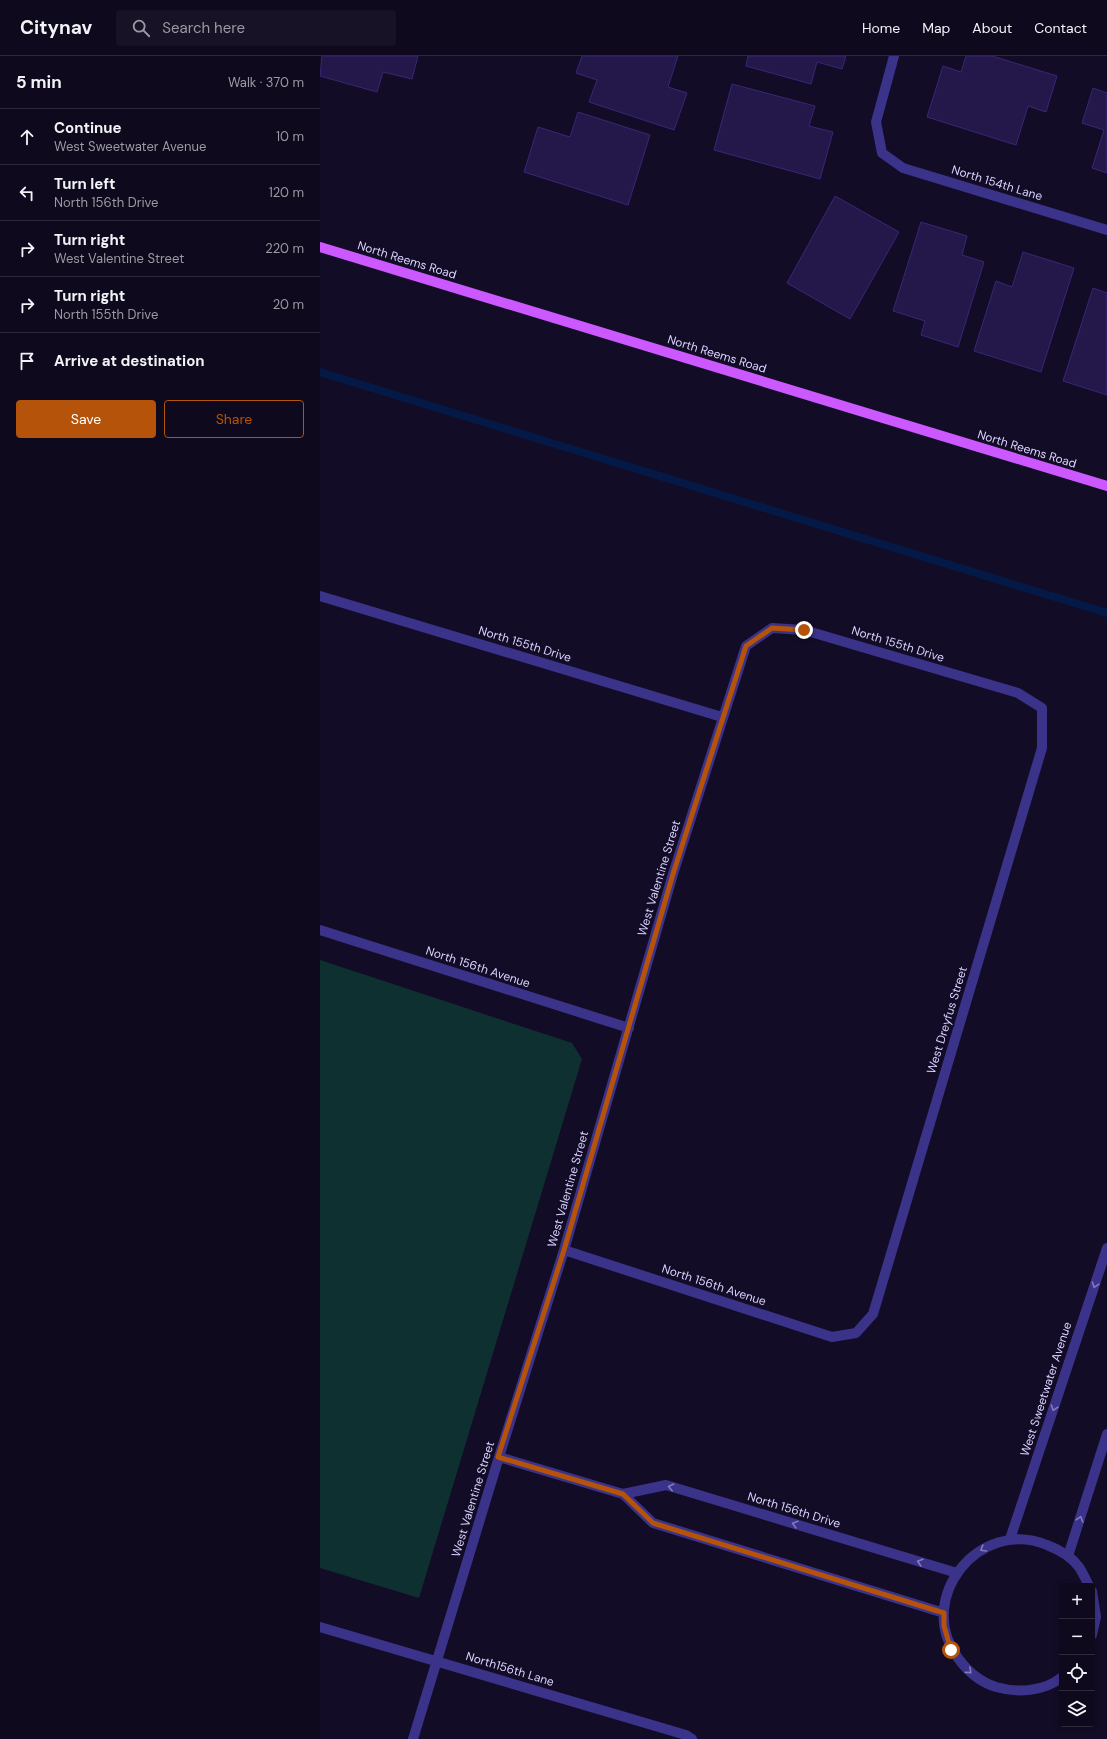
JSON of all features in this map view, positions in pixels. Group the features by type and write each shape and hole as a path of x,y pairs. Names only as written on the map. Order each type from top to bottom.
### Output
{"main road":[{"name":"North Reems Road","path":"320,247 1107,486"}],"street":[{"name":"North 154th Lane","path":"894,56 876,122 882,153 903,168 1107,230"},
{"name":"North 155th Drive","path":"320,596 722,717"},
{"name":"North 155th Drive","path":"746,646 772,628 804,630 1018,693 1042,708"},
{"name":"West Valentine Street","path":"412,1739 498,1457 564,1250 673,874 722,717 746,646"},
{"name":"West Dreyfus Street","path":"856,1333 873,1314 1038,763 1042,748 1042,708"},
{"name":"North 156th Avenue","path":"320,930 628,1028"},
{"name":"West Sweetwater Avenue","path":"1010,1539 1107,1248"},
{"name":"North 156th Avenue","path":"564,1250 832,1337 856,1333"},
{"path":"1068,1556 1107,1434"},
{"name":"North 156th Drive","path":"498,1457 623,1494 653,1523 944,1613"},
{"name":"North 156th Drive","path":"623,1494 666,1485 957,1573"},
{"path":"1059,1680 1032,1690 1008,1690 985,1683 966,1669 951,1650 944,1626 944,1602 952,1579 967,1560 987,1546 1010,1539 1036,1540 1060,1550 1080,1568 1088,1583"},
{"path":"1095,1610 1095,1622"},
{"name":"North156th Lane","path":"320,1626 686,1735 692,1739"}],"green space":[{"path":"320,960 572,1043 582,1059 419,1598 320,1568"}],"building":[{"path":"322,56 418,56 412,79 383,72 377,92 320,76"},
{"path":"582,56 678,56 668,87 687,93 674,130 589,102 597,80 576,73"},
{"path":"748,56 846,56 842,69 817,62 811,84 746,66"},
{"path":"966,56 992,56 1057,76 1046,112 1028,106 1016,145 927,117 943,66 961,72"},
{"path":"732,84 815,106 809,126 833,132 820,179 714,150"},
{"path":"1093,88 1107,93 1107,173 1092,168 1104,130 1082,123"},
{"path":"578,112 650,135 628,205 524,172 538,127 570,137"},
{"path":"835,196 899,232 850,319 787,283"},
{"path":"921,222 967,236 962,255 984,262 958,347 921,335 925,321 893,311"},
{"path":"1023,252 1074,268 1041,372 974,351 996,281 1012,287"},
{"path":"1093,288 1107,293 1107,395 1063,381"}],"waterway":[{"path":"320,372 1107,613"}],"route":[{"path":"804,630 772,628 746,646 722,717 673,874 564,1250 498,1457 623,1494 653,1523 944,1613 944,1626 951,1650"}]}
